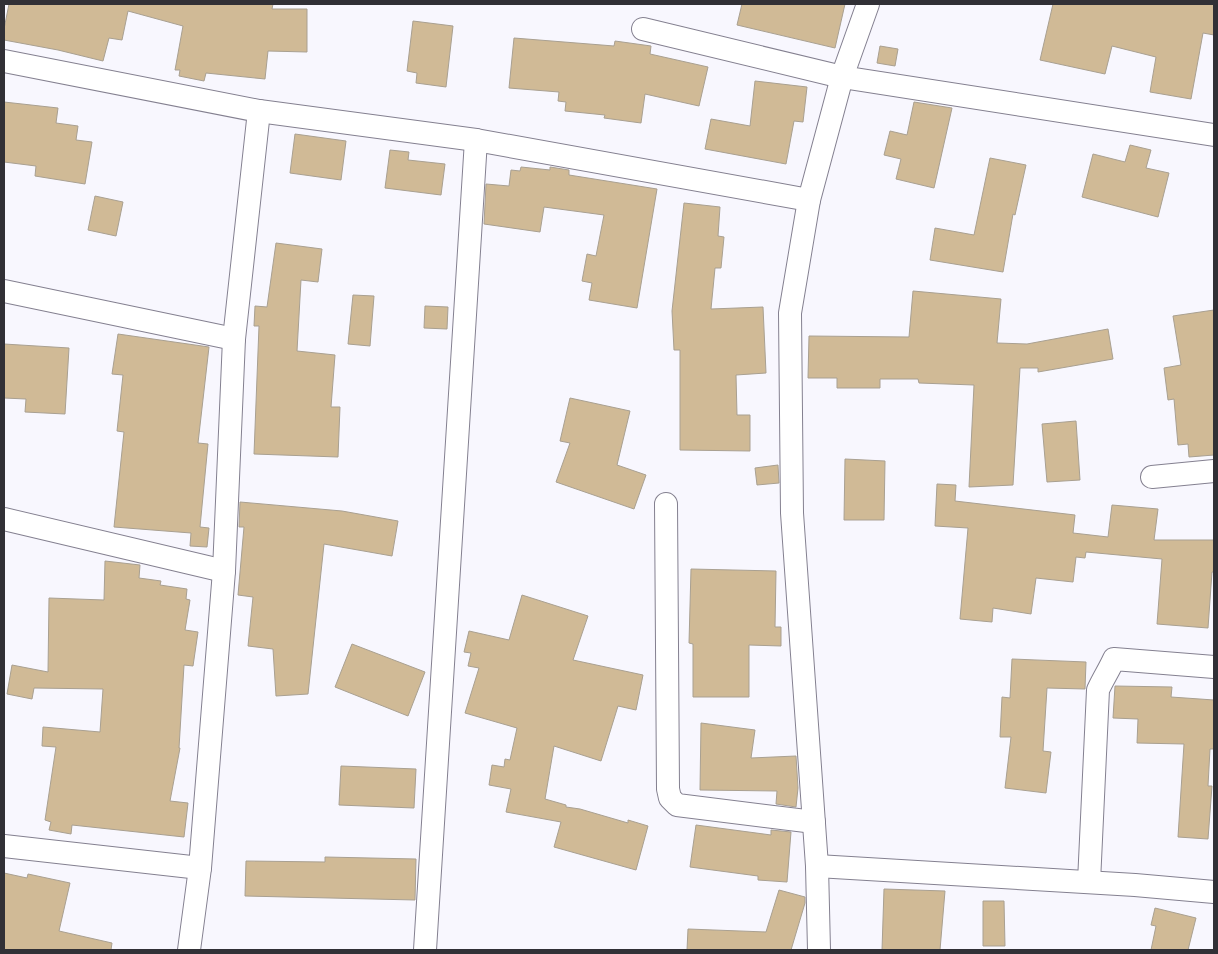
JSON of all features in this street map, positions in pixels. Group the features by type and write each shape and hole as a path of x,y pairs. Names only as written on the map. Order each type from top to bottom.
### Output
{"street":[{"path":"819,950 817,866 792,513 790,314 809,200 842,77 868,4"},
{"path":"643,29 842,77 1214,135"},
{"path":"4,61 260,111 476,140 809,200"},
{"path":"189,950 200,868 224,571 234,339 260,111"},
{"path":"425,950 476,140"},
{"path":"4,291 234,339"},
{"path":"1152,477 1214,472"},
{"path":"666,504 668,789 670,798 676,805 814,822"},
{"path":"4,519 224,571"},
{"path":"1089,882 1098,690 1114,659 1214,667"},
{"path":"4,846 200,868"},
{"path":"817,866 1089,882 1214,892"}],"building":[{"path":"9,4 273,4 272,9 307,9 307,52 268,51 265,79 206,73 204,81 179,76 180,70 175,70 183,26 128,11 122,40 109,38 103,61 4,40 4,29"},
{"path":"742,4 845,4 835,48 737,25"},
{"path":"1053,4 1214,4 1214,35 1203,33 1191,99 1150,92 1156,57 1112,46 1105,74 1040,60"},
{"path":"413,21 453,26 446,87 416,83 417,73 407,71"},
{"path":"514,38 614,46 615,41 651,46 650,54 708,67 699,106 645,94 641,123 604,118 605,115 565,111 566,102 558,101 559,92 509,88"},
{"path":"880,46 898,49 895,66 877,63"},
{"path":"755,81 807,87 803,122 794,121 786,164 705,149 711,119 750,126"},
{"path":"4,102 58,108 56,123 78,126 76,140 92,142 85,184 35,176 36,166 4,162"},
{"path":"914,102 952,108 934,188 896,179 901,159 884,155 890,131 907,135"},
{"path":"295,134 346,141 341,180 290,173"},
{"path":"1130,145 1151,150 1146,168 1169,173 1158,217 1082,197 1093,154 1125,162"},
{"path":"390,150 409,152 408,160 445,164 441,195 385,188"},
{"path":"990,158 1026,165 1015,215 1013,214 1003,272 930,260 935,228 974,235"},
{"path":"521,167 550,170 550,167 569,170 569,175 657,189 637,308 589,300 592,283 582,281 587,254 596,256 604,215 544,207 540,232 484,224 486,184 509,186 511,170 520,171"},
{"path":"95,196 123,202 116,236 88,230"},
{"path":"684,203 720,207 718,236 724,237 721,268 715,268 711,309 763,307 766,373 736,375 737,415 750,415 750,451 680,450 680,350 674,350 672,311"},
{"path":"276,243 322,249 318,282 301,280 297,351 335,355 331,407 340,407 338,457 254,454 259,326 254,326 255,306 267,307"},
{"path":"913,291 1001,299 997,343 1027,344 1108,329 1113,359 1038,372 1038,368 1020,368 1013,485 969,487 974,385 919,383 918,379 880,379 880,388 837,388 837,378 808,378 809,336 909,337"},
{"path":"353,295 374,296 370,346 348,344"},
{"path":"425,306 448,307 447,329 424,328"},
{"path":"1214,310 1214,455 1189,457 1188,444 1178,445 1174,399 1168,400 1164,368 1181,365 1173,316"},
{"path":"118,334 209,347 198,443 208,444 200,527 209,528 207,547 190,546 191,533 114,527 124,432 117,431 123,375 112,374"},
{"path":"4,344 69,348 65,414 25,412 26,399 4,398"},
{"path":"570,398 630,411 617,465 646,475 634,509 556,482 570,443 560,441"},
{"path":"1076,421 1080,480 1047,482 1042,424"},
{"path":"845,459 885,461 884,520 844,520"},
{"path":"778,465 779,483 757,485 755,468"},
{"path":"937,484 956,485 955,501 1075,515 1073,533 1108,537 1112,505 1158,509 1154,540 1214,540 1214,572 1212,572 1208,628 1157,624 1162,559 1086,552 1085,558 1076,557 1073,582 1036,578 1031,614 993,608 992,622 960,619 968,528 935,526"},
{"path":"240,502 342,511 398,521 392,556 324,544 308,694 276,696 273,649 248,646 253,597 238,595 244,527 239,527"},
{"path":"105,561 140,565 139,578 161,581 160,585 187,589 186,599 190,600 185,630 198,632 193,666 184,665 180,748 170,801 188,803 184,837 72,825 71,834 49,830 51,822 45,820 56,747 42,746 43,727 100,732 103,689 34,688 32,699 7,694 12,665 48,672 49,598 104,600"},
{"path":"691,569 776,571 775,627 781,627 781,646 749,645 749,697 693,697 693,644 689,643"},
{"path":"522,595 588,616 573,660 643,675 636,710 618,706 601,761 554,746 545,799 566,805 566,807 580,809 628,823 628,820 648,826 636,870 554,847 561,822 506,812 511,789 489,785 492,765 504,767 505,759 510,760 517,728 465,713 479,668 468,666 471,653 464,652 469,631 509,640"},
{"path":"352,644 425,672 408,716 335,687"},
{"path":"1012,659 1086,662 1085,689 1047,688 1043,751 1051,752 1046,793 1005,788 1011,737 1000,737 1002,697 1010,698"},
{"path":"1115,686 1172,687 1171,697 1214,700 1214,749 1210,749 1208,786 1212,786 1208,839 1178,837 1184,744 1137,743 1138,719 1113,718"},
{"path":"701,723 755,730 751,758 796,756 798,788 796,807 776,804 777,791 700,790"},
{"path":"341,766 416,769 414,808 339,805"},
{"path":"696,825 771,835 771,830 791,832 787,882 758,880 758,876 690,867"},
{"path":"325,857 416,859 415,900 245,896 246,861 325,862"},
{"path":"4,873 27,878 28,874 70,883 59,931 112,943 111,950 4,950"},
{"path":"884,889 945,891 940,950 882,950"},
{"path":"779,890 805,897 805,903 791,950 687,950 688,929 766,932"},
{"path":"983,901 1004,901 1005,946 983,946"},
{"path":"1155,908 1196,918 1188,950 1151,950 1156,926 1151,925"}]}
